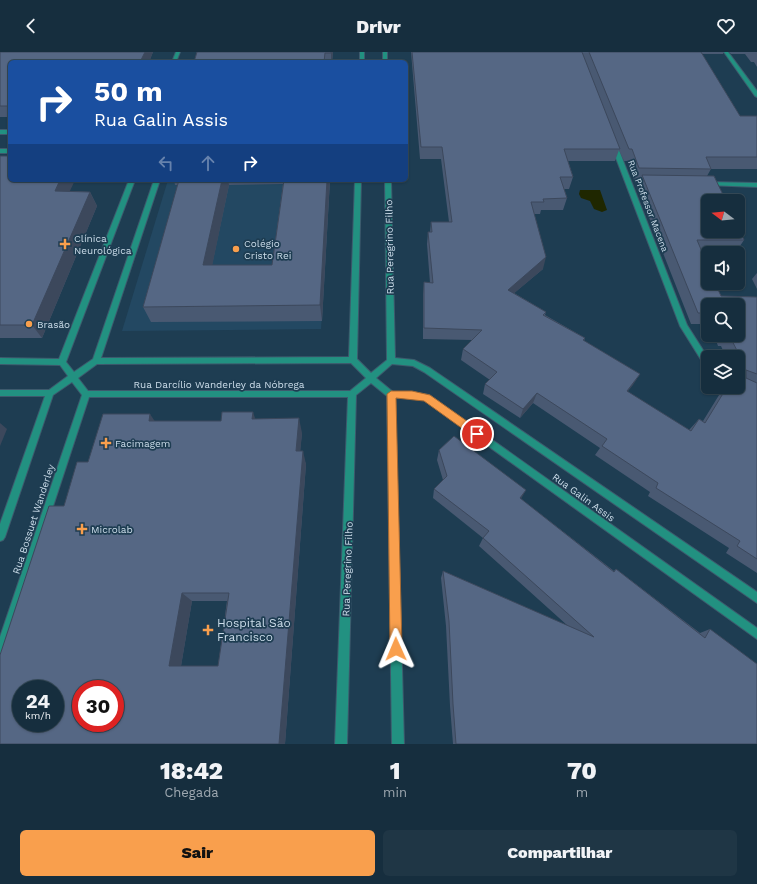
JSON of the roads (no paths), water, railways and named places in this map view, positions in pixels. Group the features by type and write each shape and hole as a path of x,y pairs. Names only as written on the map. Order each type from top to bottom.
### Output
{"street":[{"path":"726,52 757,95"},
{"name":"Rua Professor Macena","path":"612,140 684,326 701,353"},
{"path":"62,362 131,182"},
{"path":"0,393 50,393 96,361 156,182"},
{"path":"353,360 358,182"},
{"name":"Rua Peregrino Filho","path":"388,182 391,361"},
{"path":"629,183 636,183"},
{"path":"704,184 757,185"},
{"path":"96,361 353,360 371,378 391,394 398,744"},
{"path":"0,361 62,362"},
{"path":"352,394 391,361"},
{"name":"Rua Galin Assis","path":"391,361 414,363 427,370 757,598"},
{"path":"62,362 86,394"},
{"path":"0,537 50,393"},
{"name":"Rua Darcílio Wanderley da Nóbrega","path":"86,394 352,394"},
{"name":"Rua Bossuet Wanderley","path":"0,652 86,394"},
{"name":"Rua Peregrino Filho","path":"341,744 352,394"},
{"name":"Rua Galin Assis","path":"391,394 426,397 757,634"}],"place":[{"name":"Clínica Neurológica","path":"65,244"},
{"name":"Colégio Cristo Rei","path":"236,249"},
{"name":"Brasão","path":"29,324"},
{"name":"Facimagem","path":"106,443"},
{"name":"Microlab","path":"82,529"},
{"name":"Hospital São Francisco","path":"208,630"}]}
